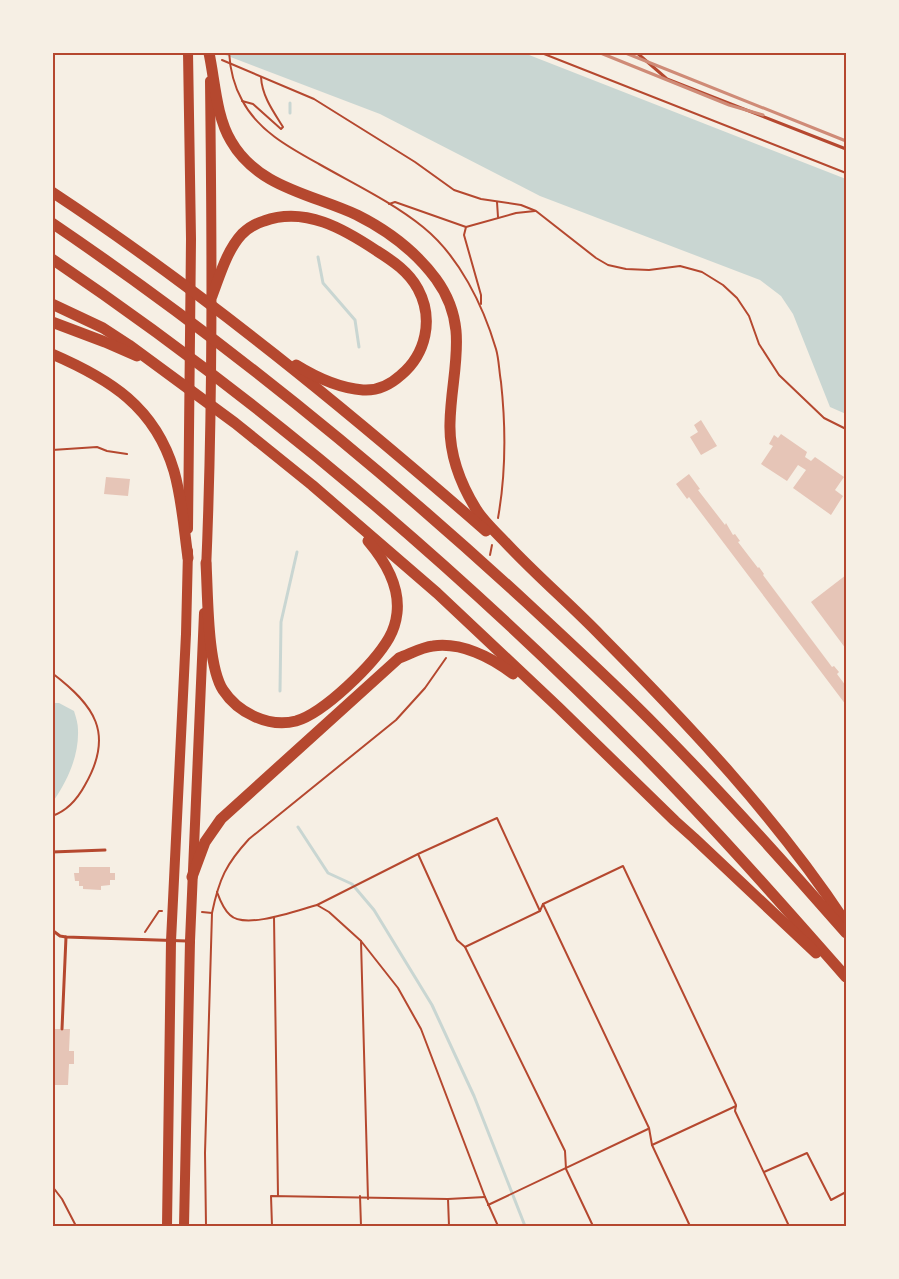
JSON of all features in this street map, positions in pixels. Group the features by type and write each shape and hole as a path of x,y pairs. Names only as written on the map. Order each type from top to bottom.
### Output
{"highway":[{"path":"212,58 225,125 230,139 244,160 263,175 284,187 358,216 394,238 416,255 447,295 454,313 457,349 450,424 453,456 463,488 479,514 687,723 781,833 823,888 846,923"},
{"path":"52,187 73,205"},
{"path":"52,192 164,269 251,336 405,461 544,581"},
{"path":"212,296 232,247 242,233 272,218 287,216 320,220 350,233 393,261 407,273 418,289 425,306 425,336 420,353 405,372 392,383 378,389 364,390 335,386 251,336"},
{"path":"52,224 197,326 310,415 460,542 581,653 657,727 737,811 846,933"},
{"path":"52,259 184,353 292,437 348,482 442,564 563,676 642,754 716,831 846,977"},
{"path":"52,304 103,328 163,369 235,423 312,485 437,593 558,707 668,815 846,982"},
{"path":"52,322 105,342 163,369"},
{"path":"52,354 75,364 112,385 134,403 150,422 164,446 174,471 188,558"},
{"path":"206,563 213,662 223,690 233,702 262,720 295,721 320,710 356,677 380,650 389,638 397,611 396,594 390,572 378,552 312,485"},
{"path":"192,877 205,842 221,819 399,658 433,646 461,647 497,662 558,707"}],"main road":[{"path":"167,1226 171,941 188,558 191,239 188,53"},
{"path":"184,1226 192,877 210,450 212,58"}],"lane":[{"path":"636,52 667,79 846,149"},
{"path":"52,852 105,850"},
{"path":"52,930 66,938 190,941"},
{"path":"62,1029 66,938"}],"path":[{"path":"229,52 232,71"},
{"path":"539,52 846,173"},
{"path":"212,58 314,99 414,162 454,190 481,199 521,205 536,210 590,254 608,265 626,269 648,270 680,266 702,272 723,285 737,298 749,316 759,344 779,375 824,418 846,429"},
{"path":"242,100 253,104 281,129 283,127 266,99 261,77"},
{"path":"388,204 395,202 466,227 498,217 536,210"},
{"path":"497,202 498,217"},
{"path":"466,227 464,235 481,295 480,306"},
{"path":"52,450 97,447 107,451 127,454"},
{"path":"52,673 80,696 88,706 97,728 99,748 95,764 82,790 67,808 52,816"},
{"path":"206,1226 205,1153 211,923 216,892 222,876 234,856 249,839 390,725 415,699"},
{"path":"216,892 223,907 231,917 243,921 274,917 317,905 418,854 497,818 540,911"},
{"path":"418,854 457,940 465,947 565,1151 566,1168 593,1226"},
{"path":"465,947 540,911 543,904 623,866 736,1106 735,1111 790,1226"},
{"path":"543,904 649,1128 652,1145 690,1226"},
{"path":"317,905 329,912 361,940 398,988 420,1029 484,1197 498,1226"},
{"path":"274,917 278,1196"},
{"path":"361,940 368,1199"},
{"path":"652,1145 736,1106"},
{"path":"488,1205 649,1128"},
{"path":"764,1172 807,1153 831,1200 846,1192"},
{"path":"52,1186 62,1199 76,1226"},
{"path":"272,1226 271,1196 360,1196 368,1199 484,1197"},
{"path":"360,1196 361,1226"},
{"path":"448,1199 449,1226"}],"shaded area":[{"path":"220,53 524,53 846,179 846,414 830,407 793,314 781,296 760,280 540,196 380,114"},
{"path":"53,703 59,703 74,711 78,730 77,749 72,767 54,800 53,800"}],"building":[{"path":"701,420 717,446 701,455 690,437 698,432 694,425"},
{"path":"781,434 807,452 805,457 811,461 815,457 844,477 835,490 843,496 831,515 793,488 806,470 798,465 787,481 761,464 773,446 769,444 774,435 778,438"},
{"path":"689,474 700,489 698,490 725,525 726,523 733,535 735,534 740,541 738,542 759,567 832,667 834,666 839,672 837,674 846,686 846,705 689,497 687,499 676,484"},
{"path":"106,477 130,479 128,496 104,494"},
{"path":"846,575 846,649 811,602"},
{"path":"79,867 110,867 110,873 115,873 115,880 110,880 110,885 101,886 101,890 83,889 83,886 79,886 79,881 75,881 74,873 79,873"},
{"path":"52,1029 70,1029 69,1051 74,1051 74,1064 69,1064 68,1085 52,1085"}],"waterway":[{"path":"290,103 290,113"},
{"path":"318,257 323,283 355,320 359,347"},
{"path":"280,691 281,622 297,552"},
{"path":"298,827 328,873 352,884 374,910 432,1005 474,1096 525,1226"}],"railway":[{"path":"598,52 729,105 763,115"},
{"path":"623,52 846,141"}]}
